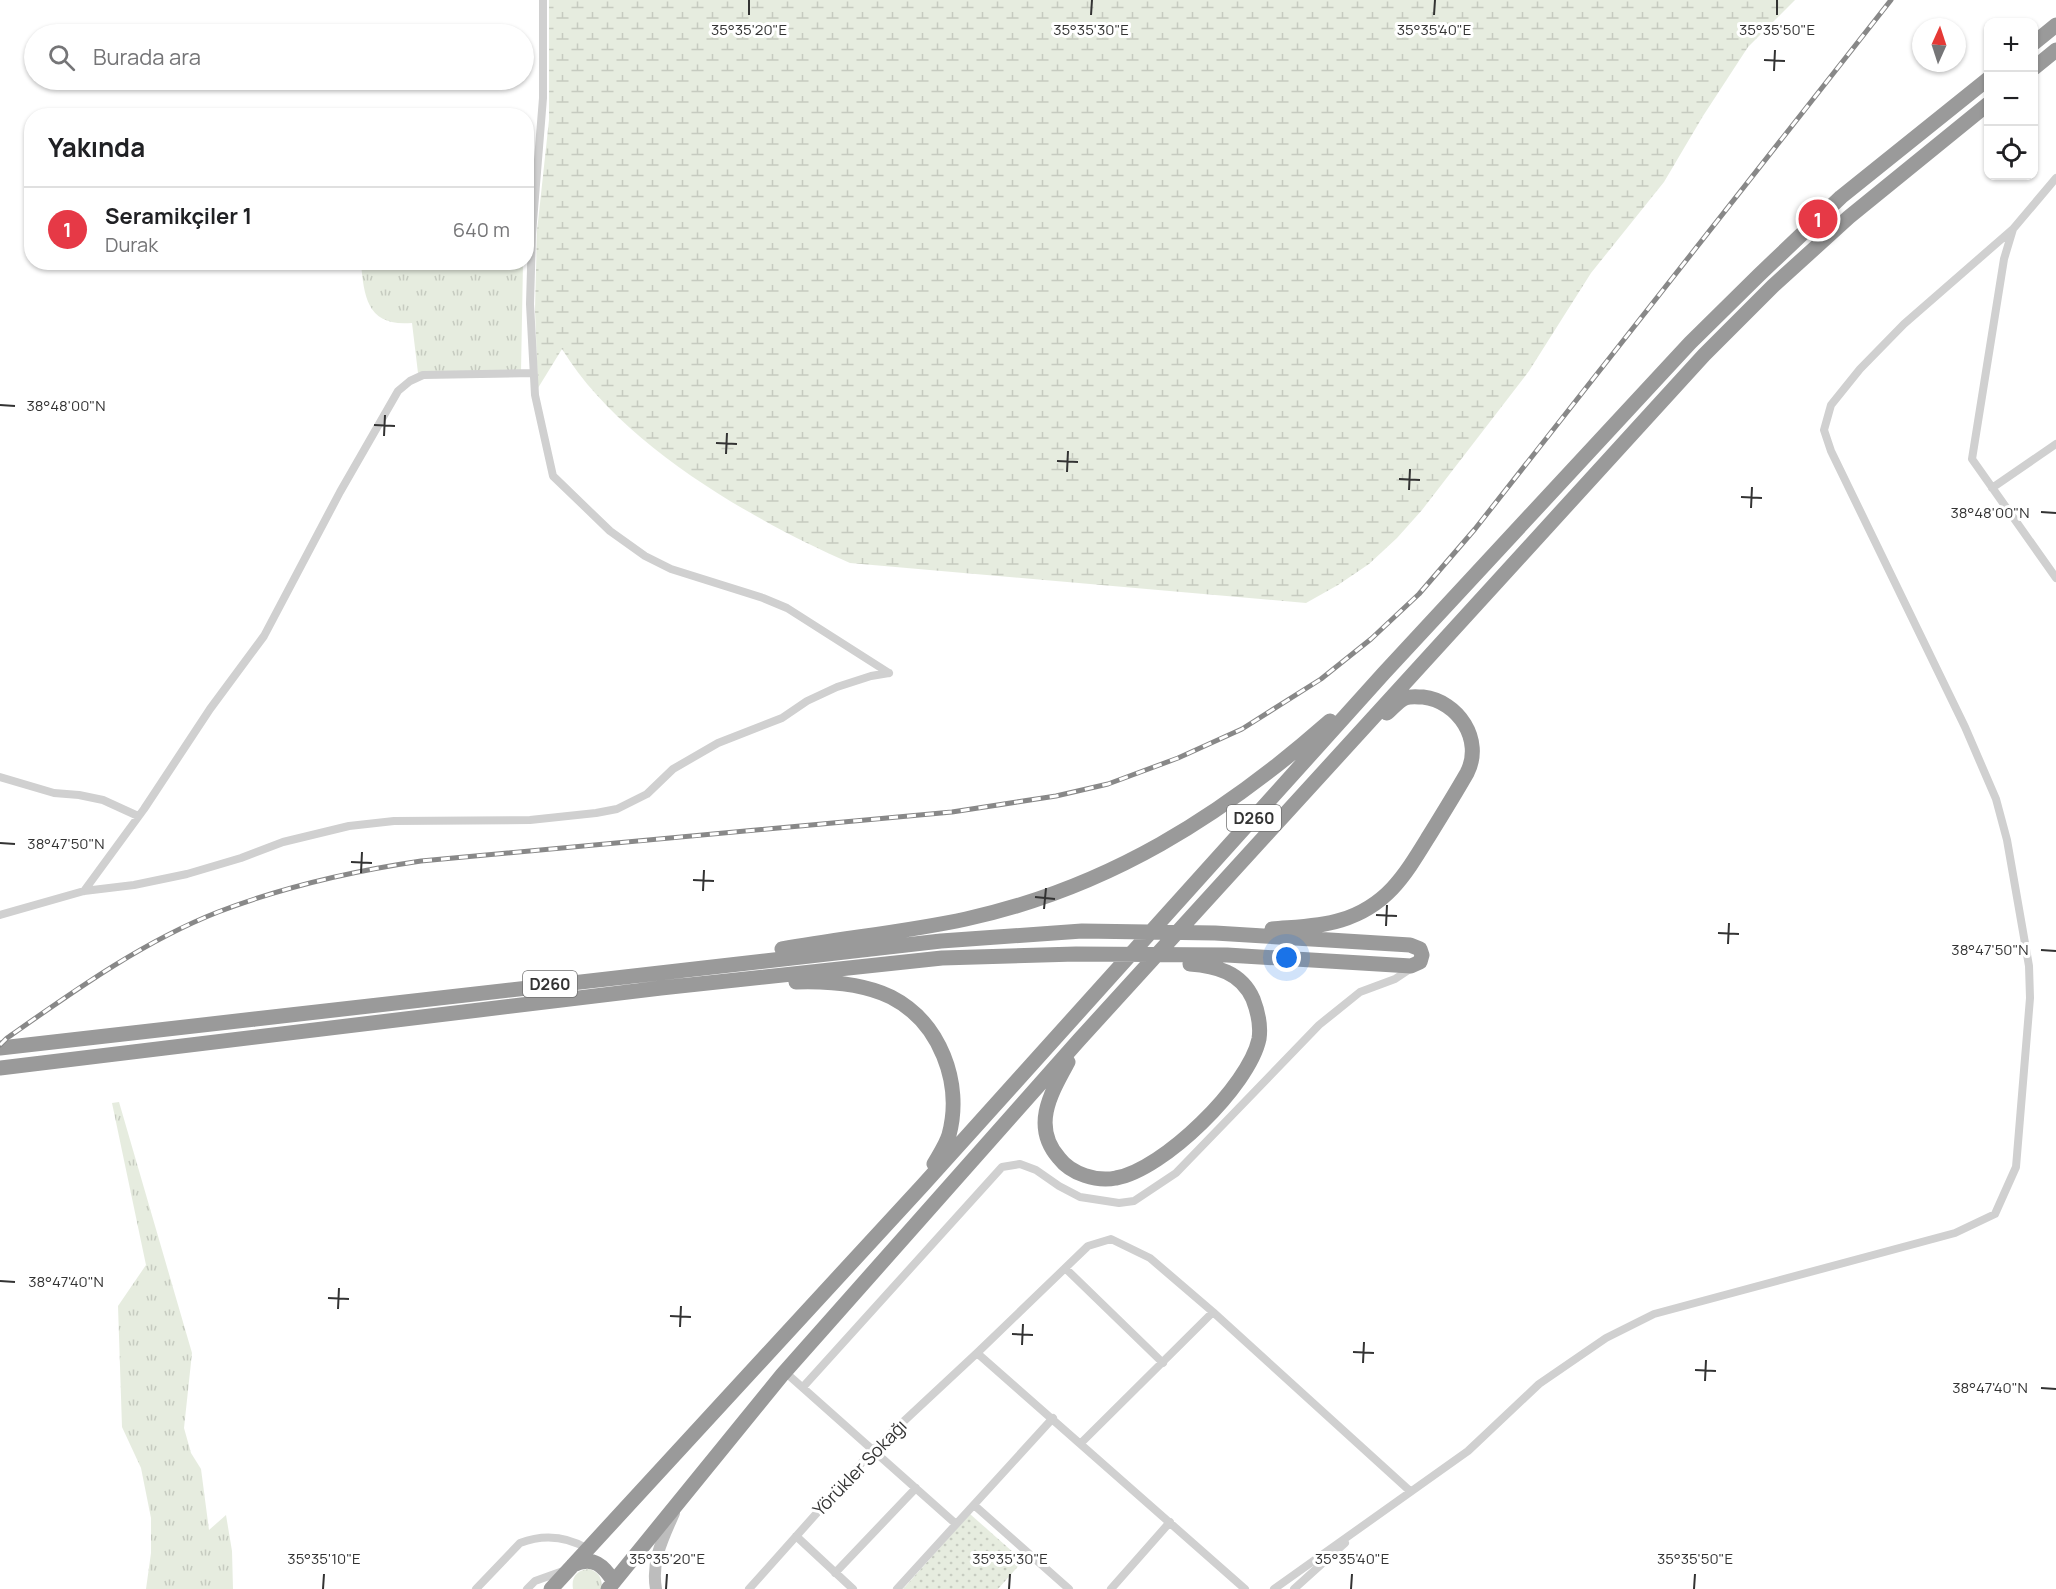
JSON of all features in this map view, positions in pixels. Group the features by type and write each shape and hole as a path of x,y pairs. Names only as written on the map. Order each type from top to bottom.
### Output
{"highway":[{"path":"2038,40 2056,25"},
{"path":"2038,65 2056,50"},
{"name":"D260","path":"551,1589 923,1185 1384,673 1690,343 1841,197 1984,83"},
{"name":"D260","path":"614,1587 679,1502 785,1372 1079,1040 1704,355 1773,286 1849,217 1984,108"},
{"path":"657,972 820,942 967,919 1077,886 1159,847 1228,802 1299,747 1384,673"},
{"path":"1215,933 1329,924 1362,912 1381,900 1404,877 1467,773 1473,754 1469,732 1458,715 1443,703 1421,697 1404,698 1344,749"},
{"name":"D260","path":"0,1048 941,941 1082,931 1215,933"},
{"path":"1076,954 1227,955 1414,965 1422,958 1417,947 1410,945 1215,933"},
{"path":"1076,954 1214,966 1242,983 1252,997 1258,1013 1260,1029 1254,1054 1246,1070 1203,1122 1171,1148 1130,1174 1103,1179 1081,1174 1063,1163 1050,1143 1045,1121 1047,1105 1079,1040"},
{"name":"D260","path":"0,1068 661,988 942,958 1076,954"},
{"path":"661,988 825,982 873,990 891,997 906,1007 939,1046 947,1063 952,1088 953,1107 948,1138 923,1185"},
{"path":"564,1589 569,1569 584,1561 595,1562 605,1568 614,1587"}],"street":[{"path":"534,216 543,98 543,0"},
{"path":"1274,1589 1468,1451 1539,1384 1606,1338 1654,1314 1955,1233 1995,1214 2016,1167 2030,998 2029,966 2007,840 1996,799 1965,727 1831,451 1824,430 1831,405 1860,369 1904,324 2013,230 2056,178"},
{"path":"2013,230 2004,259 1972,459 2056,578"},
{"path":"0,915 84,891 134,885 187,874 293,839 349,826 394,821 530,819 617,809 647,794 673,769 718,743 782,718 807,701 837,687 889,673 788,608 671,569 645,556 615,536 553,476 535,395 530,270"},
{"path":"84,891 210,709 264,636 290,584 398,391 410,381 423,375 533,373"},
{"path":"1992,488 2056,444"},
{"path":"0,777 54,794 79,795 103,800 138,816"},
{"path":"802,1387 1002,1167 1020,1164 1036,1170 1080,1197 1119,1203 1134,1201 1176,1173 1319,1025 1360,992 1395,980 1414,965"},
{"name":"Yörükler Sokağı","path":"749,1589 874,1449 1088,1246 1111,1239 1150,1258 1213,1312 1410,1491"},
{"path":"1065,1269 1163,1363"},
{"path":"1081,1443 1213,1312"},
{"path":"977,1353 1245,1589"},
{"path":"785,1372 956,1524"},
{"path":"897,1589 1053,1418"},
{"path":"835,1573 916,1488"},
{"path":"656,1589 654,1574 658,1551 679,1502"},
{"path":"974,1505 1069,1589"},
{"path":"1294,1589 1382,1510"},
{"path":"1111,1589 1170,1522"},
{"path":"796,1536 853,1589"},
{"path":"476,1589 520,1543 529,1539 560,1538 588,1549"},
{"path":"527,1589 535,1581 569,1569"}],"green space":[{"path":"549,0 1795,0 1748,47 1664,182 1591,273 1529,371 1422,510 1369,564 1306,603 850,563 811,545 730,501 652,447 617,416 587,384 562,349 538,388 535,310 537,231 549,120"},
{"path":"362,270 523,270 521,372 418,373 412,323 397,323 377,315 371,308 364,288"},
{"path":"119,1102 192,1353 184,1428 191,1453 201,1469 209,1530 226,1515 232,1551 233,1589 146,1589 151,1553 151,1518 141,1468 122,1427 118,1306 146,1265 112,1103"},
{"path":"970,1514 1023,1561 998,1589 903,1589"},
{"path":"589,1569 600,1576 601,1589 573,1589 576,1575"}],"railway":[{"path":"0,1045 83,985 162,938 218,912 318,881 421,861 952,812 1056,796 1108,784 1178,758 1242,729 1321,679 1371,639 1419,594 1475,529 1891,0"}],"place":[{"name":"Seramikçiler 1","path":"1818,219"}]}
